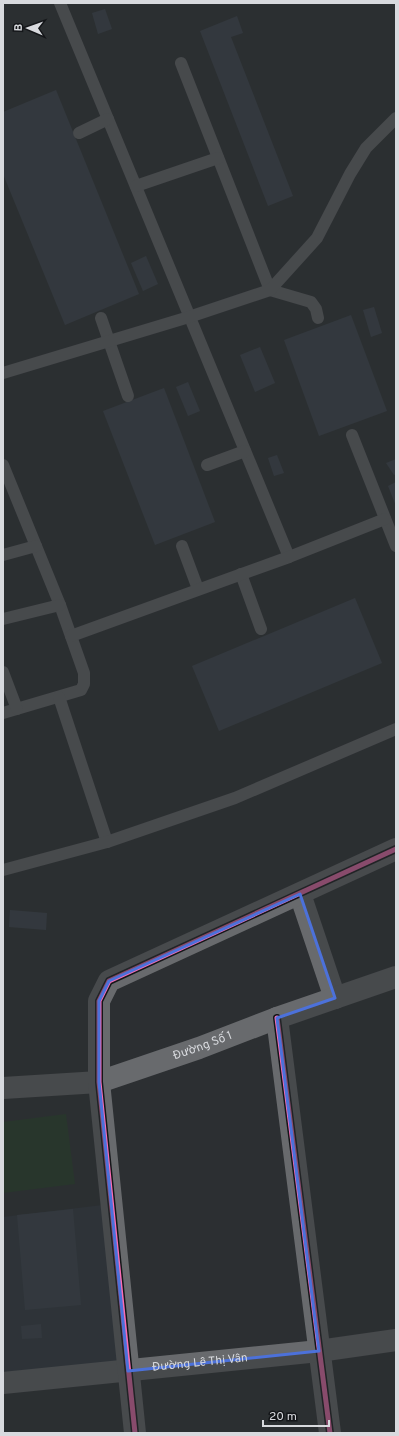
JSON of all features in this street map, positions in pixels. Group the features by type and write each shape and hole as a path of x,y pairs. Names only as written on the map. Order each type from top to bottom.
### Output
{"street":[{"path":"135,1433 99,1082 99,1001 109,981 396,849"},
{"path":"300,894 334,998"},
{"name":"Đường Số 1","path":"3,1088 99,1082 199,1048 277,1018 396,977"},
{"path":"277,1018 330,1433"},
{"name":"Đường Lê Thị Vân","path":"3,1383 319,1351 396,1340"}],"lane":[{"path":"60,3 289,557"},
{"path":"181,63 270,290"},
{"path":"3,373 189,317 270,290 317,238 350,174 366,148 396,118"},
{"path":"79,133 108,119"},
{"path":"136,186 218,158"},
{"path":"270,290 311,302 316,309 318,318"},
{"path":"101,318 128,396"},
{"path":"352,435 396,546"},
{"path":"207,465 245,451"},
{"path":"3,465 60,605 84,673 84,684 81,690 3,713"},
{"path":"71,636 289,557 386,519"},
{"path":"3,555 36,546"},
{"path":"182,546 198,589"},
{"path":"241,574 261,629"},
{"path":"3,619 60,605"},
{"path":"3,672 17,709"},
{"path":"59,697 107,842"},
{"path":"3,870 107,842 235,798 396,729"}],"highlighted area":[{"path":"300,894 335,998 277,1018 319,1351 128,1371 99,1082 99,1001 109,981"}],"shaded area":[{"path":"103,1205 120,1363 3,1376 3,1217"}],"green space":[{"path":"66,1114 75,1184 3,1193 3,1122"}],"building":[{"path":"105,9 112,29 98,34 92,13"},
{"path":"237,16 243,33 231,37 293,196 268,206 200,31"},
{"path":"56,90 139,294 65,325 3,174 3,112"},
{"path":"146,256 158,284 143,291 131,263"},
{"path":"374,307 382,333 371,337 363,310"},
{"path":"351,315 387,411 319,436 284,340"},
{"path":"260,347 275,383 255,392 240,355"},
{"path":"188,382 200,411 188,416 176,387"},
{"path":"164,388 215,522 155,545 103,411"},
{"path":"277,455 284,473 274,476 268,458"},
{"path":"396,459 396,474 394,475 386,463"},
{"path":"396,482 396,506 388,486"},
{"path":"355,598 382,663 219,731 192,666"},
{"path":"10,910 47,913 46,930 9,927"},
{"path":"73,1209 81,1305 25,1310 17,1215"},
{"path":"41,1324 42,1338 22,1339 21,1326"}],"cycle path":[{"path":"135,1433 99,1082 99,1001 109,981 396,849"},
{"path":"277,1018 330,1433"}]}
